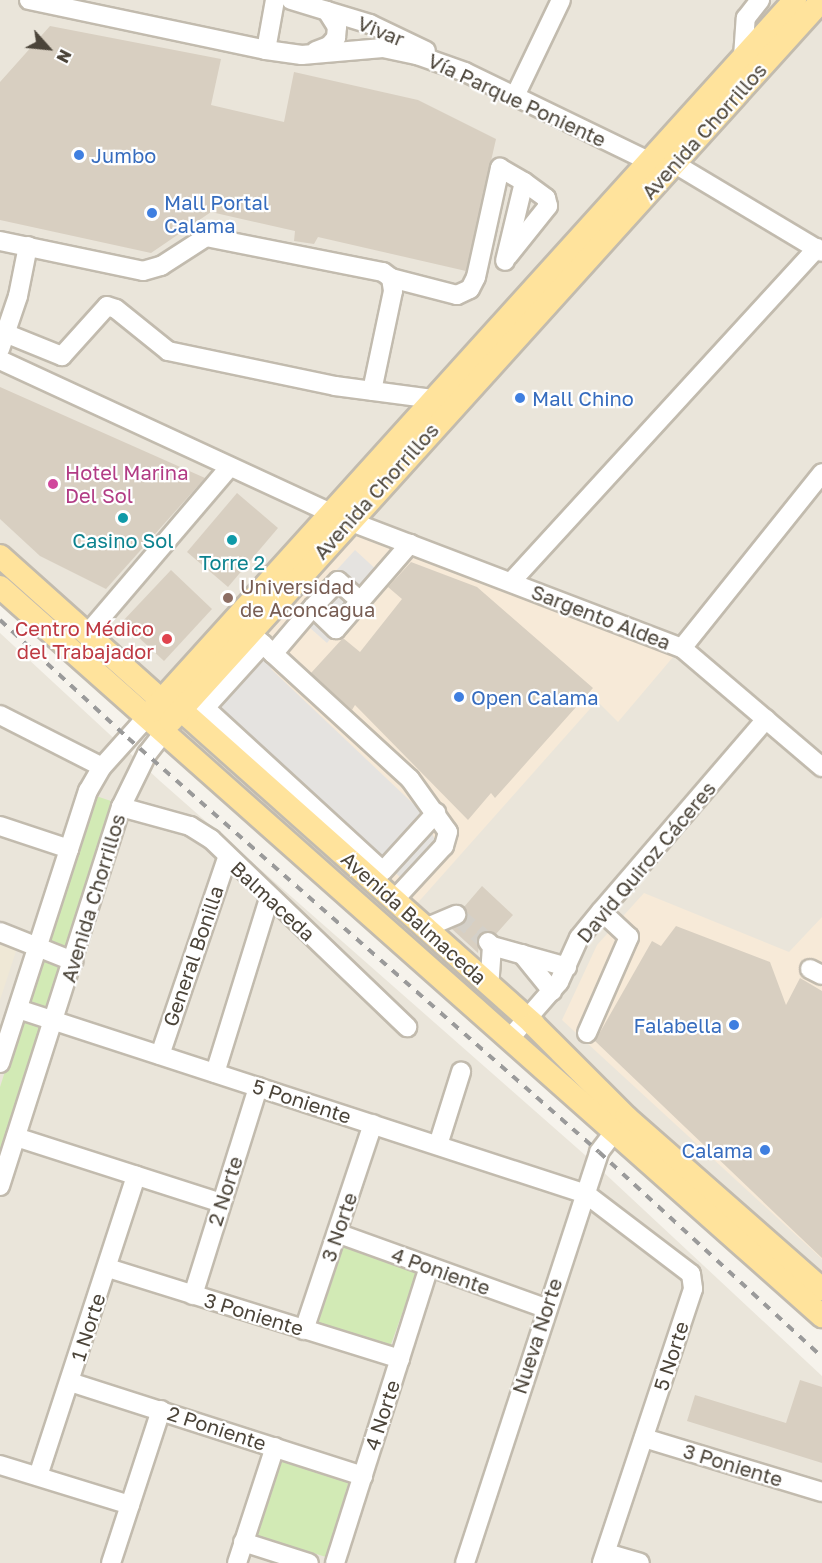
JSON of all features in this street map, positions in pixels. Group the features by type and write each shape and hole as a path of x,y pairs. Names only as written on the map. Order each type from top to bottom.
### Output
{"main road":[{"name":"Avenida Chorrillos","path":"340,517 511,328 648,161 795,0"},
{"name":"Avenida Chorrillos","path":"164,732 170,704 262,643 340,517 434,399 511,328 675,164 822,0"},
{"path":"146,718 170,704 340,517"},
{"name":"Avenida Balmaceda","path":"0,556 526,1018 619,1124 822,1316"},
{"name":"Avenida Balmaceda","path":"0,587 146,718 511,1037 822,1289"}],"street":[{"name":"Vía Parque Poniente","path":"29,0 266,50 308,54 383,48 417,55 465,72 648,161"},
{"path":"266,50 275,0"},
{"name":"Vivar","path":"291,0 403,38 465,72"},
{"path":"515,96 561,0"},
{"path":"743,57 746,18 760,0"},
{"name":"Vivar","path":"308,54 329,46 336,38 337,27 327,11"},
{"path":"511,582 820,250 675,164"},
{"path":"0,241 143,271 161,266 206,237 383,272 392,279 457,295 470,289 476,277 497,170 504,169 524,182"},
{"path":"28,246 2,338 62,356 107,306 116,309 168,351 372,391 434,399"},
{"path":"372,391 393,291 392,279"},
{"name":"Sargento Aldea","path":"0,360 229,468 340,517 682,648 822,767"},
{"path":"87,634 229,468"},
{"path":"682,648 822,473"},
{"path":"313,607 336,629 410,544"},
{"path":"360,601 338,581 313,607 262,643 205,708 383,871 436,813"},
{"path":"262,643 410,779 448,832 444,846 394,900"},
{"path":"0,715 102,767"},
{"name":"Avenida Chorrillos","path":"0,1063 88,791 102,767 146,718"},
{"name":"David Quiroz Cáceres","path":"511,1037 552,991 567,967 579,938 766,719"},
{"name":"Avenida Chorrillos","path":"0,1186 55,1021 121,807 147,754 164,732"},
{"name":"Balmaceda","path":"121,807 190,826 211,839 226,858 407,1027"},
{"path":"0,825 69,849"},
{"name":"General Bonilla","path":"160,1055 226,858"},
{"path":"215,1073 270,899"},
{"path":"587,1033 629,937 601,911"},
{"path":"425,928 456,915"},
{"path":"0,932 73,961"},
{"path":"489,985 490,944 567,967"},
{"path":"521,953 552,991"},
{"name":"5 Poniente","path":"18,1009 586,1194"},
{"path":"438,1145 461,1072"},
{"name":"2 Norte","path":"193,1295 258,1087"},
{"name":"3 Norte","path":"304,1330 373,1124"},
{"name":"Nueva Norte","path":"465,1563 545,1308 599,1152 619,1124"},
{"path":"16,1137 220,1203"},
{"name":"1 Norte","path":"38,1476 108,1268 136,1176"},
{"name":"5 Norte","path":"586,1194 691,1274 693,1289 604,1558"},
{"name":"4 Poniente","path":"337,1233 545,1308"},
{"name":"4 Norte","path":"335,1563 429,1267"},
{"name":"3 Poniente","path":"108,1268 400,1359"},
{"name":"2 Poniente","path":"70,1382 363,1476"},
{"path":"111,1563 161,1410"},
{"name":"3 Poniente","path":"644,1438 822,1492"},
{"path":"237,1563 275,1447"},
{"path":"0,1465 130,1505"},
{"path":"243,1542 309,1563"},
{"path":"604,1558 639,1563"}],"shaded area":[{"path":"0,0 822,0 822,1322 0,591"},
{"path":"353,530 679,650 618,722 597,701 414,907 192,710"},
{"path":"355,550 380,573 327,643 309,627 271,669 423,813 435,840 400,877 211,707"},
{"path":"0,633 160,781 585,1155 822,1376 822,1563 0,1563"},
{"name":"Calama","path":"644,893 789,952 822,917 822,1259 562,1020 597,945"},
{"path":"0,940 18,945 0,1000"}],"green space":[{"path":"93,795 117,803 0,1165 0,1087"},
{"path":"343,1247 417,1272 389,1350 318,1323"},
{"path":"280,1460 349,1481 326,1557 256,1535"}],"building":[{"path":"50,26 221,59 211,105 284,122 294,72 418,100 496,139 466,271 318,237 314,244 294,241 295,231 211,212 151,253 0,220 0,82"},
{"path":"0,387 205,478 106,589 40,556 0,519"},
{"name":"Torre 2","path":"237,493 278,528 228,587 187,552"},
{"name":"Open Calama","path":"411,562 477,587 593,688 495,798 491,793 468,820 355,705 352,710 311,673 343,638 360,652 402,599 388,587"},
{"path":"171,570 212,609 164,661 122,622"},
{"path":"482,886 513,915 496,934 486,931 480,935 478,953 452,929 465,921 464,907"},
{"name":"Calama","path":"676,926 770,962 786,1005 800,978 822,991 822,1258 595,1041 652,941 661,946"},
{"path":"800,1380 822,1387 822,1463 687,1421 695,1395 786,1423"}],"tunnel":[{"path":"456,915 488,942"}],"railway":[{"path":"0,620 128,738 599,1152 822,1357"}],"place":[{"name":"Jumbo","path":"79,155"},
{"name":"Mall Portal Calama","path":"152,213"},
{"name":"Mall Chino","path":"520,398"},
{"name":"Hotel Marina Del Sol","path":"53,484"},
{"name":"Casino Sol","path":"123,518"},
{"name":"Torre 2","path":"232,540"},
{"name":"Universidad de Aconcagua","path":"228,598"},
{"name":"Centro Médico del Trabajador","path":"167,639"},
{"name":"Open Calama","path":"459,697"},
{"name":"Falabella","path":"734,1025"},
{"name":"Calama","path":"765,1150"}]}
